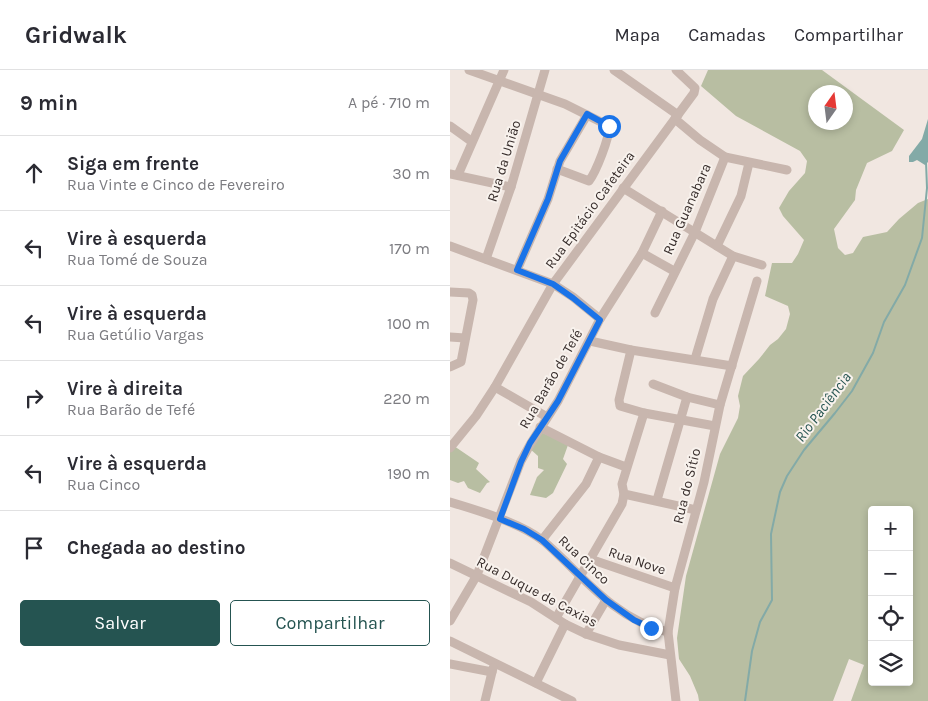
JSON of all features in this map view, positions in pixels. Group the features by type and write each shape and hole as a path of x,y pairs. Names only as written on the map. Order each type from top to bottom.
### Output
{"street":[{"path":"469,70 565,104 608,125 610,129 604,149 589,181 557,169"},
{"path":"504,70 454,174 511,187"},
{"name":"Rua da União","path":"486,259 511,187 545,70"},
{"path":"614,70 676,117 700,140 725,157 787,170"},
{"name":"Rua Epitácio Cafeteira","path":"450,448 476,416 495,386 553,284 694,93 695,88 692,82 676,70"},
{"path":"517,270 548,199 557,169 587,114"},
{"path":"450,126 471,141"},
{"name":"Rua Guanabara","path":"655,312 695,232 725,157"},
{"path":"717,246 736,209 749,163"},
{"path":"623,188 733,256 762,266"},
{"name":"Rua Barão de Tefé","path":"450,621 476,575 500,519 521,462 540,427 558,401 600,320 642,253 662,212"},
{"path":"450,246 553,284 600,320"},
{"name":"Rua Guanabara","path":"642,253 674,271"},
{"path":"695,359 712,304 733,256"},
{"name":"Rua do Sítio","path":"676,701 668,632 675,588 704,482 720,405 757,281"},
{"path":"450,292 464,292 472,295 473,300 460,362 450,367"},
{"path":"450,337 465,338"},
{"path":"590,341 631,350 732,366"},
{"path":"631,350 619,400 620,406 681,421 715,426"},
{"path":"653,384 687,397 720,405"},
{"path":"495,386 547,417"},
{"path":"657,500 687,397"},
{"path":"556,618 622,504 624,494 622,484 626,467 644,413"},
{"path":"540,427 599,457 626,467"},
{"path":"450,431 460,436"},
{"path":"542,540 586,484 599,457"},
{"path":"624,494 696,510"},
{"name":"Rua Cinco","path":"450,502 524,529 542,540 606,600 634,620 651,628 668,632"},
{"name":"Rua Nove","path":"590,559 675,588"},
{"name":"Rua Duque de Caxias","path":"450,563 531,602 565,624 586,634 619,645 670,655"},
{"path":"586,634 606,600"},
{"path":"536,683 565,624"},
{"path":"450,641 494,668 536,683 558,698 572,701"},
{"path":"450,664 494,668"},
{"path":"485,701 494,668"}],"green space":[{"path":"708,70 822,70 842,85 808,85 808,130 853,130 853,93 904,130 892,151 867,163 856,190 855,200 834,229 838,248 845,255 853,253 863,237 887,232 918,203 928,199 928,701 851,701 864,665 849,659 833,701 699,701 690,676 679,659 677,638 686,576 720,454 738,418 740,406 738,396 743,376 786,329 790,314 788,306 765,296 772,263 792,263 804,240 783,216 779,208 789,191 805,173 807,161 800,151 736,116 701,86"},
{"path":"539,431 568,445 563,459 567,464 553,493 546,498 530,495 537,477 544,470 538,468 538,456 529,448"},
{"path":"454,446 479,463 476,469 490,482 487,483 480,493 468,488 464,481 458,483 450,480 450,451"}],"water":[{"path":"928,119 928,162 925,165 917,160 909,162 909,156 922,139"}],"waterway":[{"name":"Rio Paciência","path":"745,701 752,651 760,622 772,600 771,534 780,492 787,476 804,450 852,391 873,353 884,322 905,285 922,238 927,188 926,162"}],"route":[{"path":"609,126 587,114 560,161 548,199 517,270 553,284 586,307 600,320 558,401 530,443 500,519 524,529 542,540 606,600 634,620 651,628"}]}
